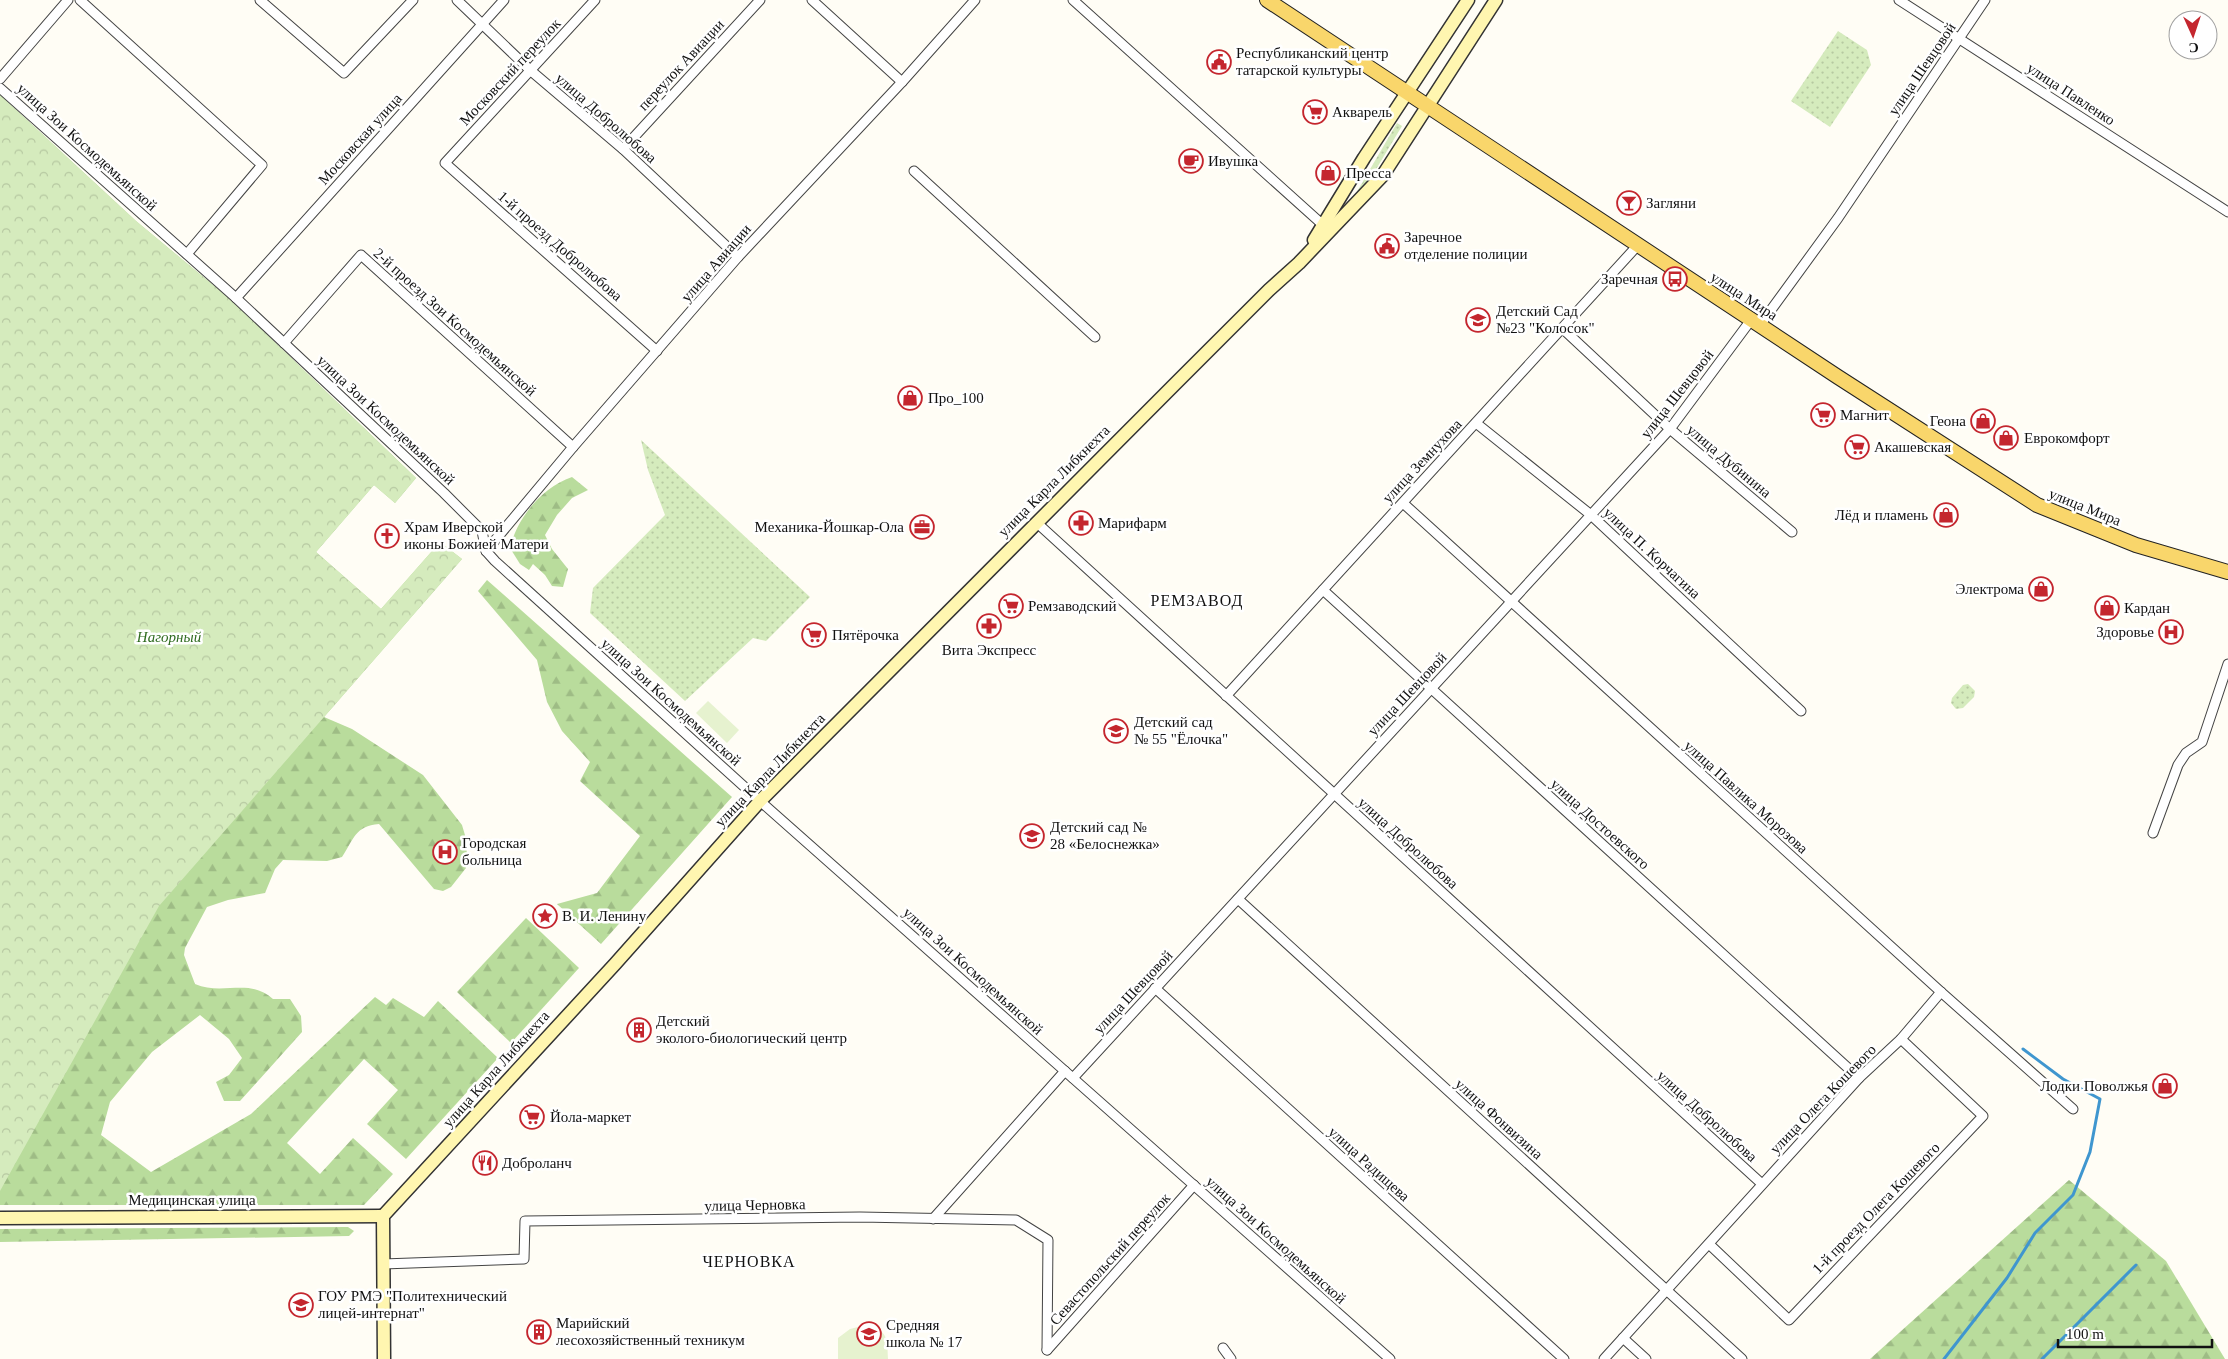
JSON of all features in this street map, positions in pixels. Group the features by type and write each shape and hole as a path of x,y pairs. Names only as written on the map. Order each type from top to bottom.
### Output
{"main road":[{"name":"улица Мира","path":"1267,0 1755,322 2037,505 2136,545 2228,572"},
{"name":"улица Карла Либкнехта","path":"1299,263 1364,158 1408,94 1468,0"},
{"name":"улица Карла Либкнехта","path":"383,1216 615,964 760,801 1036,522 1263,296 1299,263 1383,176 1496,0"},
{"name":"Медицинская улица","path":"0,1218 383,1216"},
{"path":"383,1216 384,1359"}],"street":[{"path":"0,80 68,0"},
{"path":"260,0 344,73 414,0"},
{"name":"улица Добролюбова","path":"457,0 530,70 623,149 738,257"},
{"name":"Московская улица","path":"236,298 504,0"},
{"name":"Московский переулок","path":"445,163 595,0"},
{"name":"переулок Авиации","path":"623,149 760,0"},
{"path":"812,0 902,82"},
{"name":"улица Авиации","path":"486,551 573,447 738,257 902,82 975,0"},
{"path":"1072,0 1323,226"},
{"name":"улица Павленко","path":"1899,0 2228,212"},
{"name":"улица Шевцовой","path":"1073,1078 1670,429 1838,218 1985,0"},
{"path":"86,2 262,165 187,254"},
{"name":"улица Зои Космодемьянской","path":"0,88 236,298 482,531 486,551 760,801 1390,1359"},
{"name":"1-й проезд Добролюбова","path":"445,163 658,351"},
{"path":"914,171 1095,337"},
{"name":"улица Земнухова","path":"1226,696 1638,245"},
{"name":"2-й проезд Зои Космодемьянской","path":"284,343 361,255 573,447"},
{"name":"улица Дубинина","path":"1563,329 1670,429 1792,532"},
{"name":"улица П. Корчагина","path":"1476,422 1591,515 1801,711"},
{"name":"улица Павлика Морозова","path":"1403,503 1941,992 2073,1109"},
{"name":"улица Добролюбова","path":"1036,522 1762,1184"},
{"name":"улица Достоевского","path":"1323,590 1859,1078"},
{"path":"2153,833 2178,765 2186,753 2202,742 2228,664"},
{"name":"улица Фонвизина","path":"1238,899 1742,1359"},
{"name":"улица Радищева","path":"1155,988 1564,1359"},
{"name":"улица Олега Кошевого","path":"1604,1359 1859,1078 1901,1039 1941,992"},
{"name":"1-й проезд Олега Кошевого","path":"1709,1244 1789,1320 1983,1116 1901,1039"},
{"path":"933,1219 1064,1071"},
{"name":"Севастопольский переулок","path":"1047,1350 1194,1185"},
{"name":"улица Черновка","path":"383,1264 524,1259 525,1221 860,1217 1016,1220 1048,1240 1047,1350"},
{"path":"1624,1338 1646,1359"},
{"path":"1223,1348 1231,1359"}],"green space":[{"path":"1838,31 1867,50 1871,65 1830,127 1791,101"},
{"name":"Нагорный","path":"0,95 136,221 231,300 416,478 395,503 374,485 316,552 381,609 440,542 462,559 324,717 352,729 423,775 462,825 467,842 466,868 451,887 443,891 434,889 379,824 371,825 356,834 342,857 327,861 283,860 275,869 265,893 228,900 207,907 185,948 184,955 195,984 216,988 255,989 273,999 290,999 301,1016 302,1032 240,1101 224,1101 216,1082 229,1075 242,1058 229,1039 200,1015 152,1052 110,1102 101,1135 151,1172 251,1114 375,997 386,1005 393,998 424,1017 438,1001 498,1058 406,1159 367,1124 398,1090 364,1059 287,1143 320,1174 353,1138 393,1174 364,1205 0,1205"},
{"name":"Нагорный","path":"0,95 136,221 231,300 416,478 395,503 374,485 316,552 381,609 440,542 462,559 159,906 0,1191"},
{"path":"1397,123 1402,126 1369,181 1355,195"},
{"path":"641,440 810,597 766,641 753,638 685,701 590,613 593,588 665,515 648,470"},
{"path":"572,477 588,490 572,498 557,515 545,535 552,549 568,569 563,587 552,586 545,575 533,564 529,570 520,564 510,548 518,526 532,505 551,488"},
{"path":"487,580 732,797 601,944 557,904 597,893 640,836 580,781 590,762 562,731 547,702 537,660 478,591"},
{"path":"1968,684 1975,691 1974,697 1963,708 1956,709 1951,703 1952,698 1963,685"},
{"path":"708,701 739,730 727,743 696,713"},
{"path":"526,918 579,968 511,1043 457,992"},
{"path":"2069,1180 2166,1261 2225,1359 1870,1359"},
{"path":"348,1227 354,1231 349,1236 0,1242 0,1229"},
{"path":"862,1326 877,1329 884,1335 888,1359 838,1359 838,1338 850,1329"}],"waterway":[{"path":"1944,1359 2007,1278 2035,1233 2073,1195 2090,1152 2100,1099 2063,1079 2023,1049"},
{"path":"2042,1359 2136,1265"}],"place":[{"name":"Республиканский центр татарской культуры","path":"1219,62"},
{"name":"Акварель","path":"1315,112"},
{"name":"Ивушка","path":"1191,161"},
{"name":"Пресса","path":"1328,173"},
{"name":"Загляни","path":"1629,203"},
{"name":"Заречное отделение полиции","path":"1387,246"},
{"name":"Заречная","path":"1675,279"},
{"name":"Детский Сад №23 \"Колосок\"","path":"1478,320"},
{"name":"Про_100","path":"910,398"},
{"name":"Магнит","path":"1823,415"},
{"name":"Геона","path":"1983,421"},
{"name":"Еврокомфорт","path":"2006,438"},
{"name":"Акашевская","path":"1857,447"},
{"name":"Лёд и пламень","path":"1946,515"},
{"name":"Марифарм","path":"1081,523"},
{"name":"Механика-Йошкар-Ола","path":"922,527"},
{"name":"Храм Иверской иконы Божией Матери","path":"387,536"},
{"name":"Электрома","path":"2041,589"},
{"name":"Ремзаводский","path":"1011,606"},
{"name":"Кардан","path":"2107,608"},
{"name":"Вита Экспресс","path":"989,626"},
{"name":"Здоровье","path":"2171,632"},
{"name":"Пятёрочка","path":"814,635"},
{"name":"Детский сад № 55 \"Ёлочка\"","path":"1116,731"},
{"name":"Детский сад № 28 «Белоснежка»","path":"1032,836"},
{"name":"Городская больница","path":"445,852"},
{"name":"В. И. Ленину","path":"545,916"},
{"name":"Детский эколого-биологический центр","path":"639,1030"},
{"name":"Лодки Поволжья","path":"2165,1086"},
{"name":"Йола-маркет","path":"532,1117"},
{"name":"Доброланч","path":"485,1163"},
{"name":"ГОУ РМЭ \"Политехнический лицей-интернат\"","path":"301,1305"},
{"name":"Марийский лесохозяйственный техникум","path":"539,1332"},
{"name":"Средняя школа № 17","path":"869,1334"}],"district":[{"name":"РЕМЗАВОД","path":"1197,600"},
{"name":"ЧЕРНОВКА","path":"749,1261"}]}
